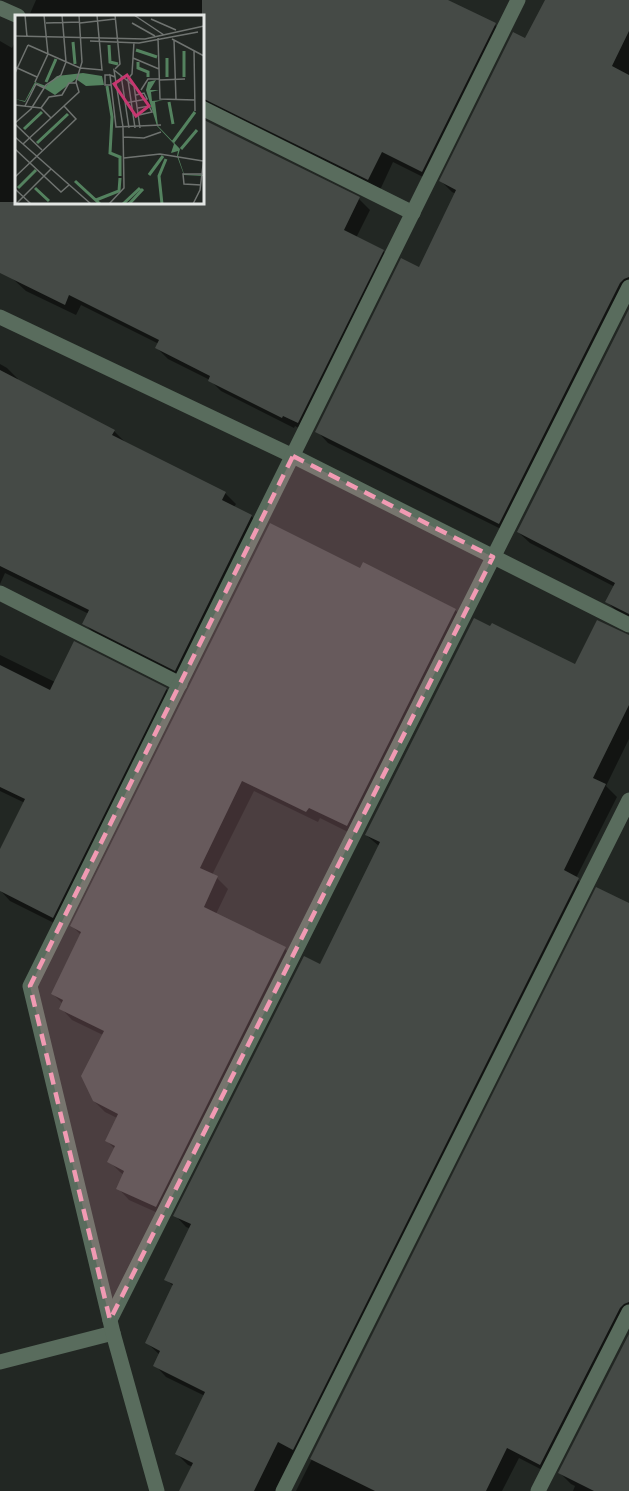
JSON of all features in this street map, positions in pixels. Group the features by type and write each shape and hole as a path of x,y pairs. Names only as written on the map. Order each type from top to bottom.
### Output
{"street":[{"path":"157,1491 111,1326 30,986 518,0"},
{"path":"0,8 16,15"},
{"path":"204,109 412,213"},
{"path":"0,1362 111,1326 629,287"},
{"path":"0,317 292,456 629,625"},
{"path":"0,593 180,684"},
{"path":"283,1491 629,800"},
{"path":"538,1491 629,1312"}],"highlighted area":[{"path":"293,456 493,557 110,1320 30,986"}],"building":[{"path":"202,0 448,0 496,23 422,172 382,152 368,180 204,99 204,15 202,15"},
{"path":"545,0 629,0 629,31 612,66 629,75 629,277 620,283 499,524 315,432 401,258 419,267 456,190 439,181 513,32 525,38"},
{"path":"204,120 360,197 344,230 384,250 298,423 283,416 282,418 208,381 210,376 155,348 159,340 69,295 65,305 0,273 0,202 15,202 15,204 204,204"},
{"path":"629,309 629,614 605,602 615,583 517,532"},
{"path":"0,370 115,430 112,435 226,492 222,500 252,515 175,671 82,624 89,610 0,566"},
{"path":"270,523 360,568 363,562 456,609 347,826 309,808 306,812 242,781 200,868 218,876 204,907 286,947 156,1207 116,1189 124,1171 107,1162 115,1146 105,1141 118,1114 93,1101 81,1076 104,1031 59,1009 63,1000 51,994 81,932 70,926"},
{"path":"474,618 490,626 492,623 575,664 597,620 629,635 629,705 593,778 606,784 564,870 579,878 293,1450 278,1442 254,1491 179,1491 193,1463 175,1454 205,1392 153,1366 160,1351 145,1343 173,1284 164,1280 191,1224 173,1216 304,956 320,964 380,842 365,835"},
{"path":"74,641 167,688 53,918 0,891 0,849 25,799 0,787 0,665 50,690"},
{"path":"596,887 629,903 629,1302 620,1308 540,1465 507,1448 486,1491 375,1491 310,1459"},
{"path":"629,1334 629,1491 594,1491 558,1473"}]}
